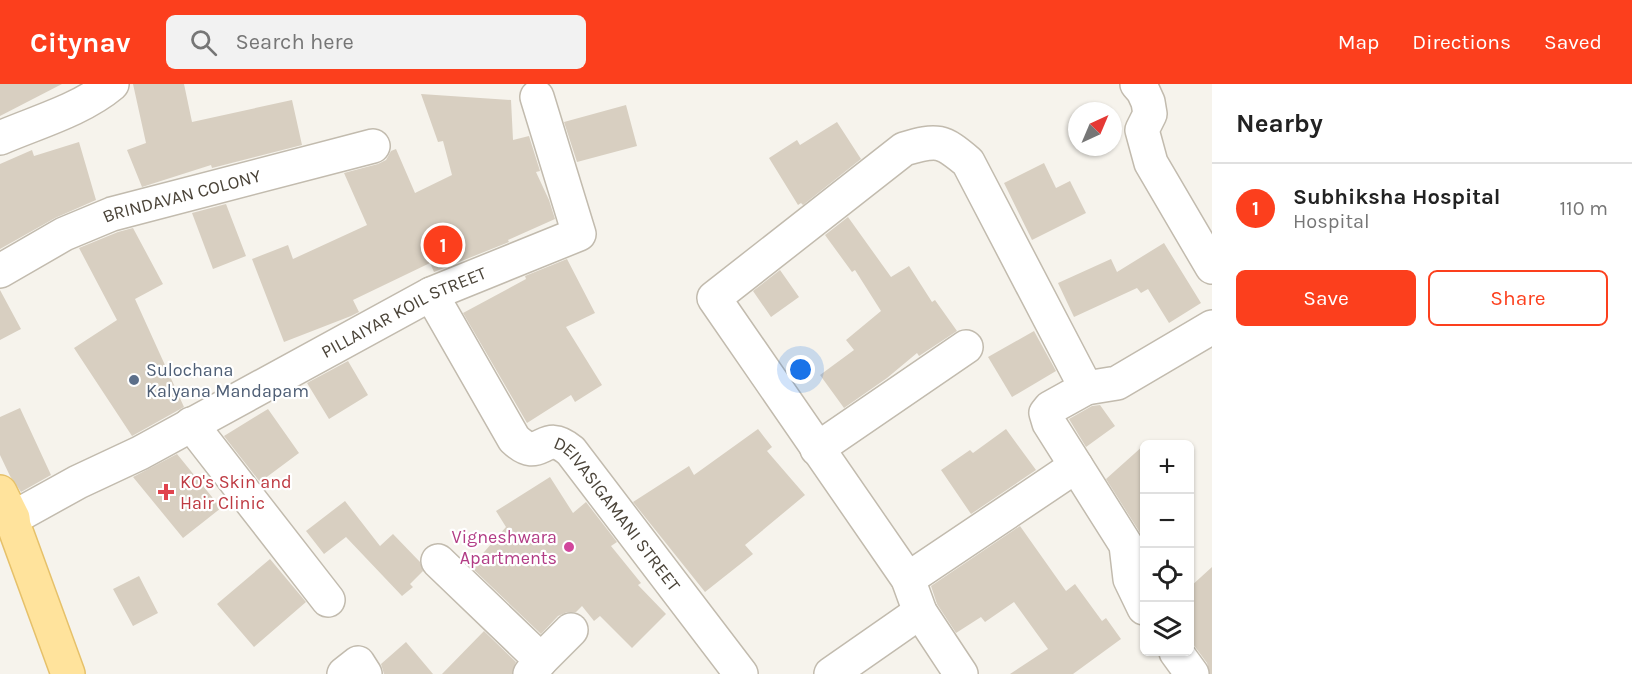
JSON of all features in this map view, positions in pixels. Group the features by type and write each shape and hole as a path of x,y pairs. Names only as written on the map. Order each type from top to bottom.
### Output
{"main road":[{"path":"7,517 68,674"}],"street":[{"path":"0,138 78,105 100,94 112,84"},
{"path":"1137,84 1148,102 1150,114 1142,130 1151,163 1212,267"},
{"name":"PILLAIYAR KOIL STREET","path":"7,517 141,453 431,294 579,234 537,97"},
{"path":"961,674 920,612 908,579 714,298 904,149 927,142 948,146 969,162 1086,388"},
{"name":"BRINDAVAN COLONY","path":"0,271 64,234 111,214 373,146"},
{"name":"DEIVASIGAMANI STREET","path":"431,294 514,439 529,449 557,441 571,452 741,674"},
{"path":"1141,602 1130,579 1126,545 1049,423 1046,413 1050,408 1086,388 1117,383 1210,334"},
{"path":"818,449 966,347"},
{"path":"191,424 328,600"},
{"path":"908,579 1076,466"},
{"path":"438,561 536,667 571,630"},
{"path":"831,674 920,612"},
{"path":"1179,656 1192,674"}],"building":[{"path":"0,84 62,84 0,116"},
{"path":"133,84 184,84 192,122 292,100 302,145 212,168 211,165 142,187 127,150 146,143"},
{"path":"421,94 511,100 513,140 529,136 540,171 536,172 555,219 508,240 509,242 434,272 430,263 353,300 359,312 284,342 252,259 288,245 293,259 367,225 344,173 378,164 386,160 391,151 396,149 415,193 452,175 443,141 438,142"},
{"path":"626,105 637,146 577,162 564,122"},
{"path":"837,122 861,159 803,205 801,203 798,205 769,158 797,140 800,145"},
{"path":"79,142 96,200 55,218 0,249 0,164 32,150 34,156"},
{"path":"1044,163 1056,188 1070,181 1086,213 1032,240 1004,183"},
{"path":"226,204 246,256 213,269 192,213"},
{"path":"848,217 891,277 909,266 932,302 935,300 957,331 919,356 917,353 887,378 844,408 820,375 854,350 846,340 881,311 855,270 852,272 825,235"},
{"name":"Sulochana Kalyana Mandapam","path":"133,228 163,284 135,299 184,407 132,436 74,348 117,320 79,248"},
{"path":"1164,243 1201,303 1169,323 1148,289 1141,293 1137,288 1074,317 1058,283 1111,259 1117,272"},
{"path":"567,259 595,313 566,327 602,385 575,402 571,395 527,423 463,313 526,279 525,276"},
{"path":"780,270 799,297 771,317 753,291"},
{"path":"0,290 21,329 0,340"},
{"path":"1034,331 1056,371 1012,397 988,357"},
{"path":"348,361 368,395 329,419 307,383"},
{"path":"1100,405 1115,426 1086,447 1069,419 1092,406"},
{"path":"20,408 51,475 21,492 0,455 0,417"},
{"path":"268,409 299,453 260,482 224,436"},
{"path":"758,429 772,447 767,451 805,495 745,545 753,554 705,592 633,502 689,466 694,475"},
{"path":"1006,429 1036,470 971,514 941,470 970,450 973,453"},
{"path":"1140,449 1140,533 1106,479"},
{"path":"177,454 221,508 183,538 133,477"},
{"path":"550,477 573,513 586,502 617,542 611,546 641,583 638,585 666,614 632,648 600,616 594,621 582,606 576,612 567,612 558,616 541,634 471,567 506,527 496,511"},
{"path":"345,501 380,546 393,534 420,562 423,571 410,584 413,587 402,596 346,537 324,554 306,531"},
{"path":"1020,526 1066,591 1075,584 1102,621 1106,618 1121,639 1073,674 1010,674 1048,649 1014,602 985,622 981,617 956,633 937,604 931,586"},
{"path":"270,559 306,602 254,647 217,604"},
{"path":"1212,567 1212,674 1194,645 1194,583"},
{"path":"139,576 158,613 133,626 113,589"},
{"path":"484,631 516,662 512,674 442,674"},
{"path":"406,642 433,674 384,674 381,664"}],"place":[{"name":"Subhiksha Hospital","path":"443,245"},
{"name":"Sulochana Kalyana Mandapam","path":"134,380"},
{"name":"KO's Skin and Hair Clinic","path":"166,492"},
{"name":"Vigneshwara Apartments","path":"569,547"}]}
